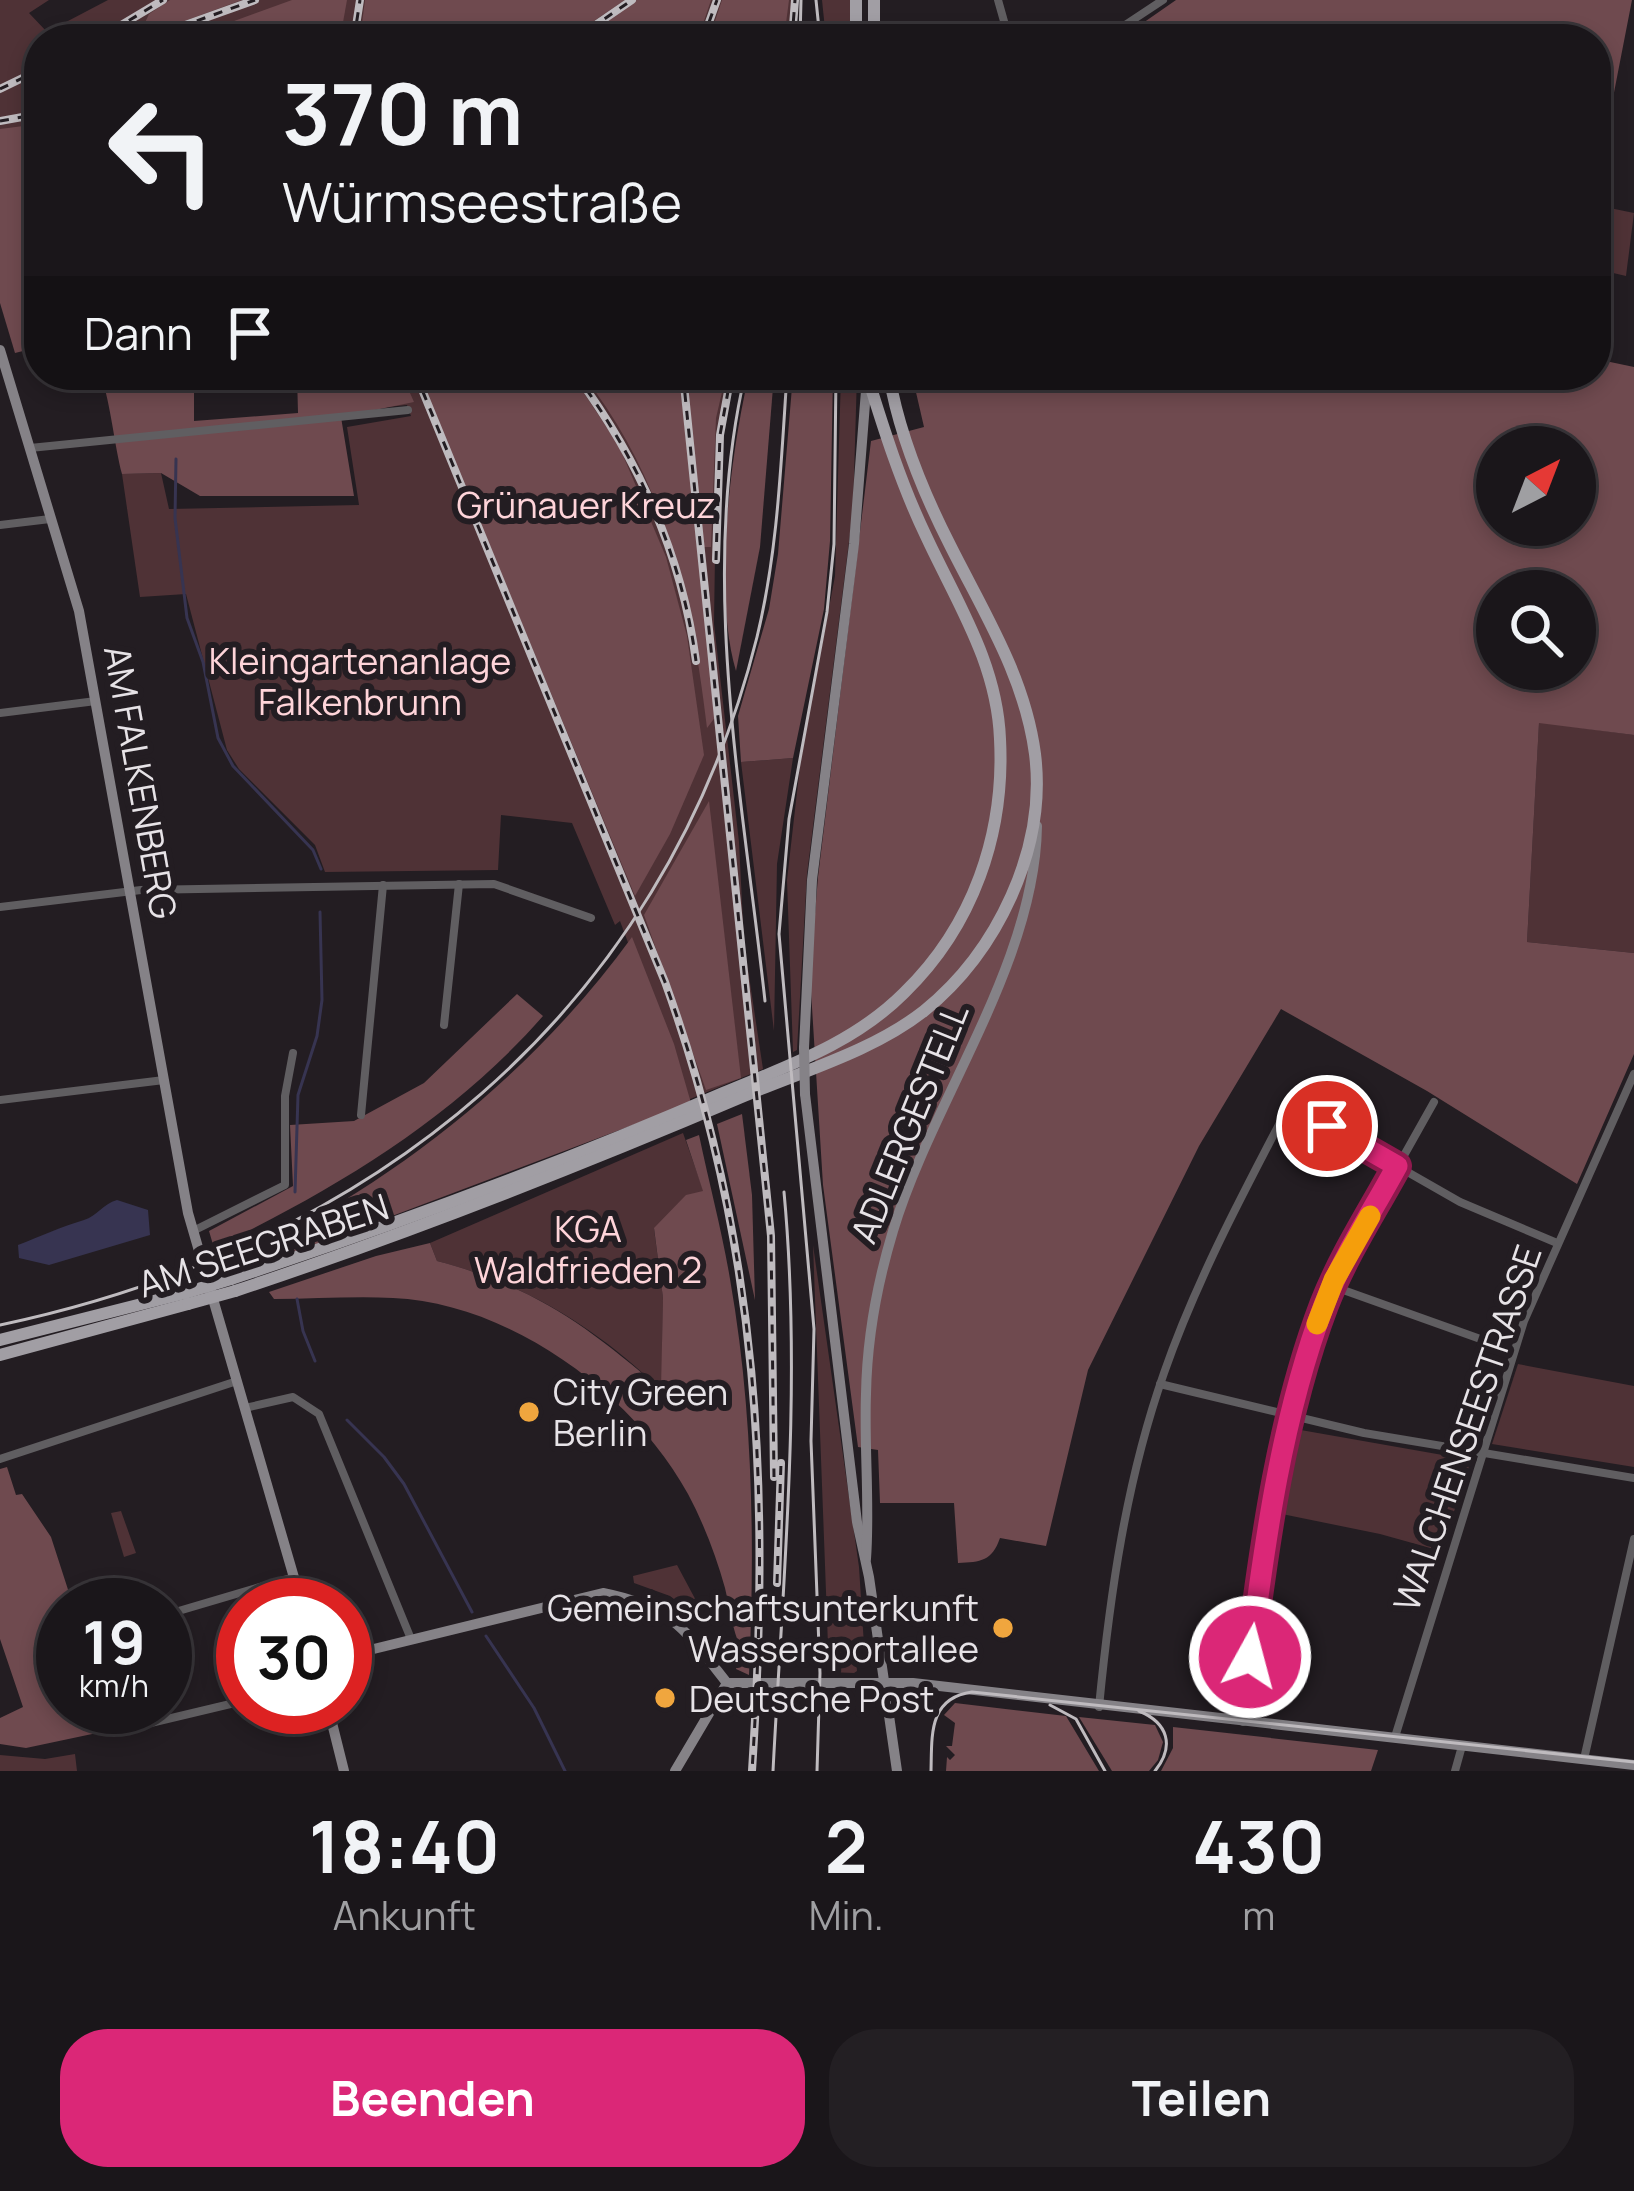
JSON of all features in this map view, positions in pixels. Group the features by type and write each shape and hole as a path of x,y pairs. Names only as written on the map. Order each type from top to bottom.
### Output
{"main road":[{"name":"AM FALKENBERG","path":"0,350 79,611 194,1232 294,1577"},
{"name":"ADLERGESTELL","path":"866,390 854,544 812,880 805,1094 857,1522 897,1771"},
{"name":"ADLERGESTELL","path":"538,1173 843,1041 920,977 950,937 974,893 990,850 1000,792 1000,736 993,687 980,646 902,482 871,390"},
{"name":"ADLERGESTELL","path":"866,1559 866,1391 880,1283 911,1179 1010,951 1036,840 1033,741 1022,691 925,494 894,390"},
{"name":"ADLERGESTELL","path":"538,1173 852,1051 922,1012 978,955 999,921 1026,854 1037,787"},
{"name":"AM SEEGRABEN","path":"0,1354 233,1285 538,1173"},
{"name":"AM SEEGRABEN","path":"0,1340 186,1299"},
{"path":"372,1649 603,1593 665,1612 727,1683 913,1683 1634,1765"},
{"path":"675,1771 727,1683"},
{"path":"335,1734 344,1771"}],"street":[{"path":"1127,24 1163,0"},
{"path":"30,448 409,410"},
{"path":"0,525 52,519"},
{"path":"0,713 95,701"},
{"path":"444,1025 459,884"},
{"path":"0,907 130,891 494,884 591,918"},
{"path":"361,1115 383,885"},
{"path":"194,1232 285,1185 285,1096 293,1053"},
{"name":"WALCHENSEESTRASSE","path":"1395,1738 1514,1351 1634,1074"},
{"path":"0,1100 164,1080"},
{"path":"1243,1723 1266,1540 1311,1343 1332,1286 1434,1102"},
{"path":"1099,1707 1117,1556 1160,1384 1239,1199 1284,1115 1299,1110 1460,1202 1557,1243"},
{"path":"1332,1286 1514,1351"},
{"path":"0,1459 237,1381"},
{"path":"1160,1384 1292,1417 1634,1478"},
{"path":"245,1408 293,1397 319,1414 411,1639"},
{"path":"1584,1760 1634,1540"},
{"path":"192,1607 294,1577"},
{"path":"1455,1771 1462,1746"}],"green space":[{"path":"0,0 49,0 29,13 39,24 24,24 24,327 0,297"},
{"path":"108,0 796,0 791,24 62,24"},
{"path":"170,0 242,0 176,24 144,24 149,14"},
{"path":"292,0 347,0 343,24 226,24"},
{"path":"365,0 625,0 589,24 362,24"},
{"path":"637,0 711,0 703,24 603,24"},
{"path":"722,0 789,0 786,24 714,24"},
{"path":"822,0 850,0 850,24 824,24"},
{"path":"1176,0 1632,0 1611,108 1611,24 1142,24"},
{"path":"24,126 24,351 15,353 0,303 0,129"},
{"path":"1611,208 1634,213 1626,276 1611,272"},
{"path":"1611,362 1634,367 1634,735 1539,723 1527,942 1634,953 1634,1054 1577,1184 1427,1091 1281,1009 1199,1146 1088,1370 1046,1546 1000,1538 985,1559 973,1562 958,1563 954,1503 880,1503 878,1450 858,1447 823,1185 810,975 871,441 924,427 915,390 1611,390"},
{"path":"105,390 194,390 194,421 298,413 297,390 409,390 414,402 341,417 354,496 200,496 161,473 122,474"},
{"path":"299,390 726,390 716,486 714,624 739,842 744,943 763,1069 683,1102 620,921 615,925 572,823 501,815 498,870 325,872 315,845 239,769 227,750 186,594 140,597 122,474 161,473 169,509 359,505 347,427 411,416 407,405 300,416"},
{"name":"Grünauer Kreuz","path":"425,390 582,390 619,446 666,557 687,636 704,755 670,834 635,896"},
{"path":"594,390 681,390 716,716 707,728 693,633 670,542 635,456"},
{"path":"687,390 723,390 716,418 711,547 703,547"},
{"path":"746,390 773,390 760,547 736,671 729,640 725,565 736,444"},
{"path":"792,390 833,390 824,609 793,758 741,762 738,716 769,609"},
{"path":"841,390 857,390 853,510 807,874 797,1050 793,1052 787,880 801,757 835,576"},
{"path":"1539,722 1634,735 1634,953 1527,942"},
{"path":"793,758 777,864 774,1031 741,762"},
{"path":"709,801 741,1078 706,1090 644,915"},
{"path":"632,937 674,1044 691,1103 310,1247 224,1271 221,1265 339,1203 448,1128 547,1038"},
{"path":"517,994 543,1016 471,1087 348,1176 214,1248 209,1231 293,1186 290,1125 354,1121 424,1083"},
{"path":"742,1114 752,1195 755,1300 717,1124"},
{"name":"KGA Waldfrieden 2","path":"683,1133 704,1192 654,1229 663,1298 662,1391 612,1347 558,1311 500,1282 437,1261 430,1243"},
{"path":"699,1135 727,1261 744,1378 752,1526 749,1675 736,1669 741,1649 725,1588 688,1494 635,1421 601,1389 523,1336 437,1304 378,1297 274,1299 269,1292 430,1243 437,1261 503,1283 558,1311 661,1389 663,1298 654,1228 686,1195 703,1191 686,1140"},
{"path":"813,1245 859,1567 864,1645 855,1648 854,1673 829,1672"},
{"path":"1518,1364 1634,1386 1634,1467 1492,1444"},
{"path":"1295,1429 1471,1460 1441,1551 1277,1513"},
{"path":"7,1467 16,1495 22,1494 51,1537 64,1578 36,1578 36,1734 92,1734 26,1748 0,1744 0,1718 23,1707 0,1639 0,1469"},
{"path":"121,1511 136,1553 124,1557 111,1513"},
{"path":"677,1565 700,1608 694,1615 670,1596 634,1583 633,1576"},
{"path":"955,1703 1066,1716 1099,1771 946,1771 947,1757 950,1760 955,1755 946,1746 952,1746 955,1723 944,1715"},
{"path":"1079,1717 1155,1725 1163,1742 1158,1760 1149,1771 1112,1771"},
{"path":"1173,1727 1378,1750 1371,1771 1161,1771 1173,1748"},
{"path":"75,1754 77,1771 0,1771 0,1755 45,1759"}],"shaded area":[{"path":"117,1200 148,1210 150,1235 49,1265 19,1258 18,1245 89,1218"}],"waterway":[{"path":"176,459 175,518 187,618 203,662 218,738 233,766 313,850 321,869"},
{"path":"295,1192 298,1095 317,1036 322,1000 320,912"},
{"path":"297,1299 315,1361"},
{"path":"347,1420 404,1484 472,1612"},
{"path":"486,1636 534,1708 565,1771"}],"tram line":[{"path":"800,24 801,0"},
{"path":"816,0 818,24"},
{"path":"742,390 731,451 725,608 737,767 765,1001"},
{"path":"0,1325 135,1289 261,1238 377,1172 482,1093 574,1000 651,893 713,772 764,605 778,506 786,390"},
{"path":"817,1771 820,1673 811,1441 814,1329 779,934 789,819 827,612 834,544 836,390"},
{"path":"773,1771 791,1409 784,1192"},
{"path":"931,1771 933,1732 940,1710 972,1692 1634,1762"},
{"path":"1050,1705 1076,1719 1105,1771"},
{"path":"1139,1711 1157,1722 1165,1736 1165,1753 1155,1771"}],"railway":[{"path":"123,24 163,0"},
{"path":"188,24 255,0"},
{"path":"356,24 360,0"},
{"path":"597,24 632,0"},
{"path":"708,24 717,0"},
{"path":"793,24 795,0"},
{"path":"0,89 24,77"},
{"path":"0,121 24,117"},
{"path":"422,390 665,982 722,1178 739,1275 758,1469 760,1567 752,1771"},
{"path":"587,390 654,510 680,584 696,661"},
{"path":"685,390 771,1236 774,1477"},
{"path":"716,560 720,435 728,390"},
{"path":"777,1583 781,1463"}],"slow traffic":[{"path":"1317,1324 1334,1280 1370,1216"}],"place":[{"name":"City Green Berlin","path":"529,1412"},
{"name":"Gemeinschaftsunterkunft Wassersportallee","path":"1003,1628"},
{"name":"Deutsche Post","path":"665,1698"}],"route":[{"path":"1250,1657 1267,1536 1308,1352 1334,1280 1397,1166 1327,1126"}],"park label":[{"name":"Kleingartenanlage Falkenbrunn","path":"360,680"}]}
